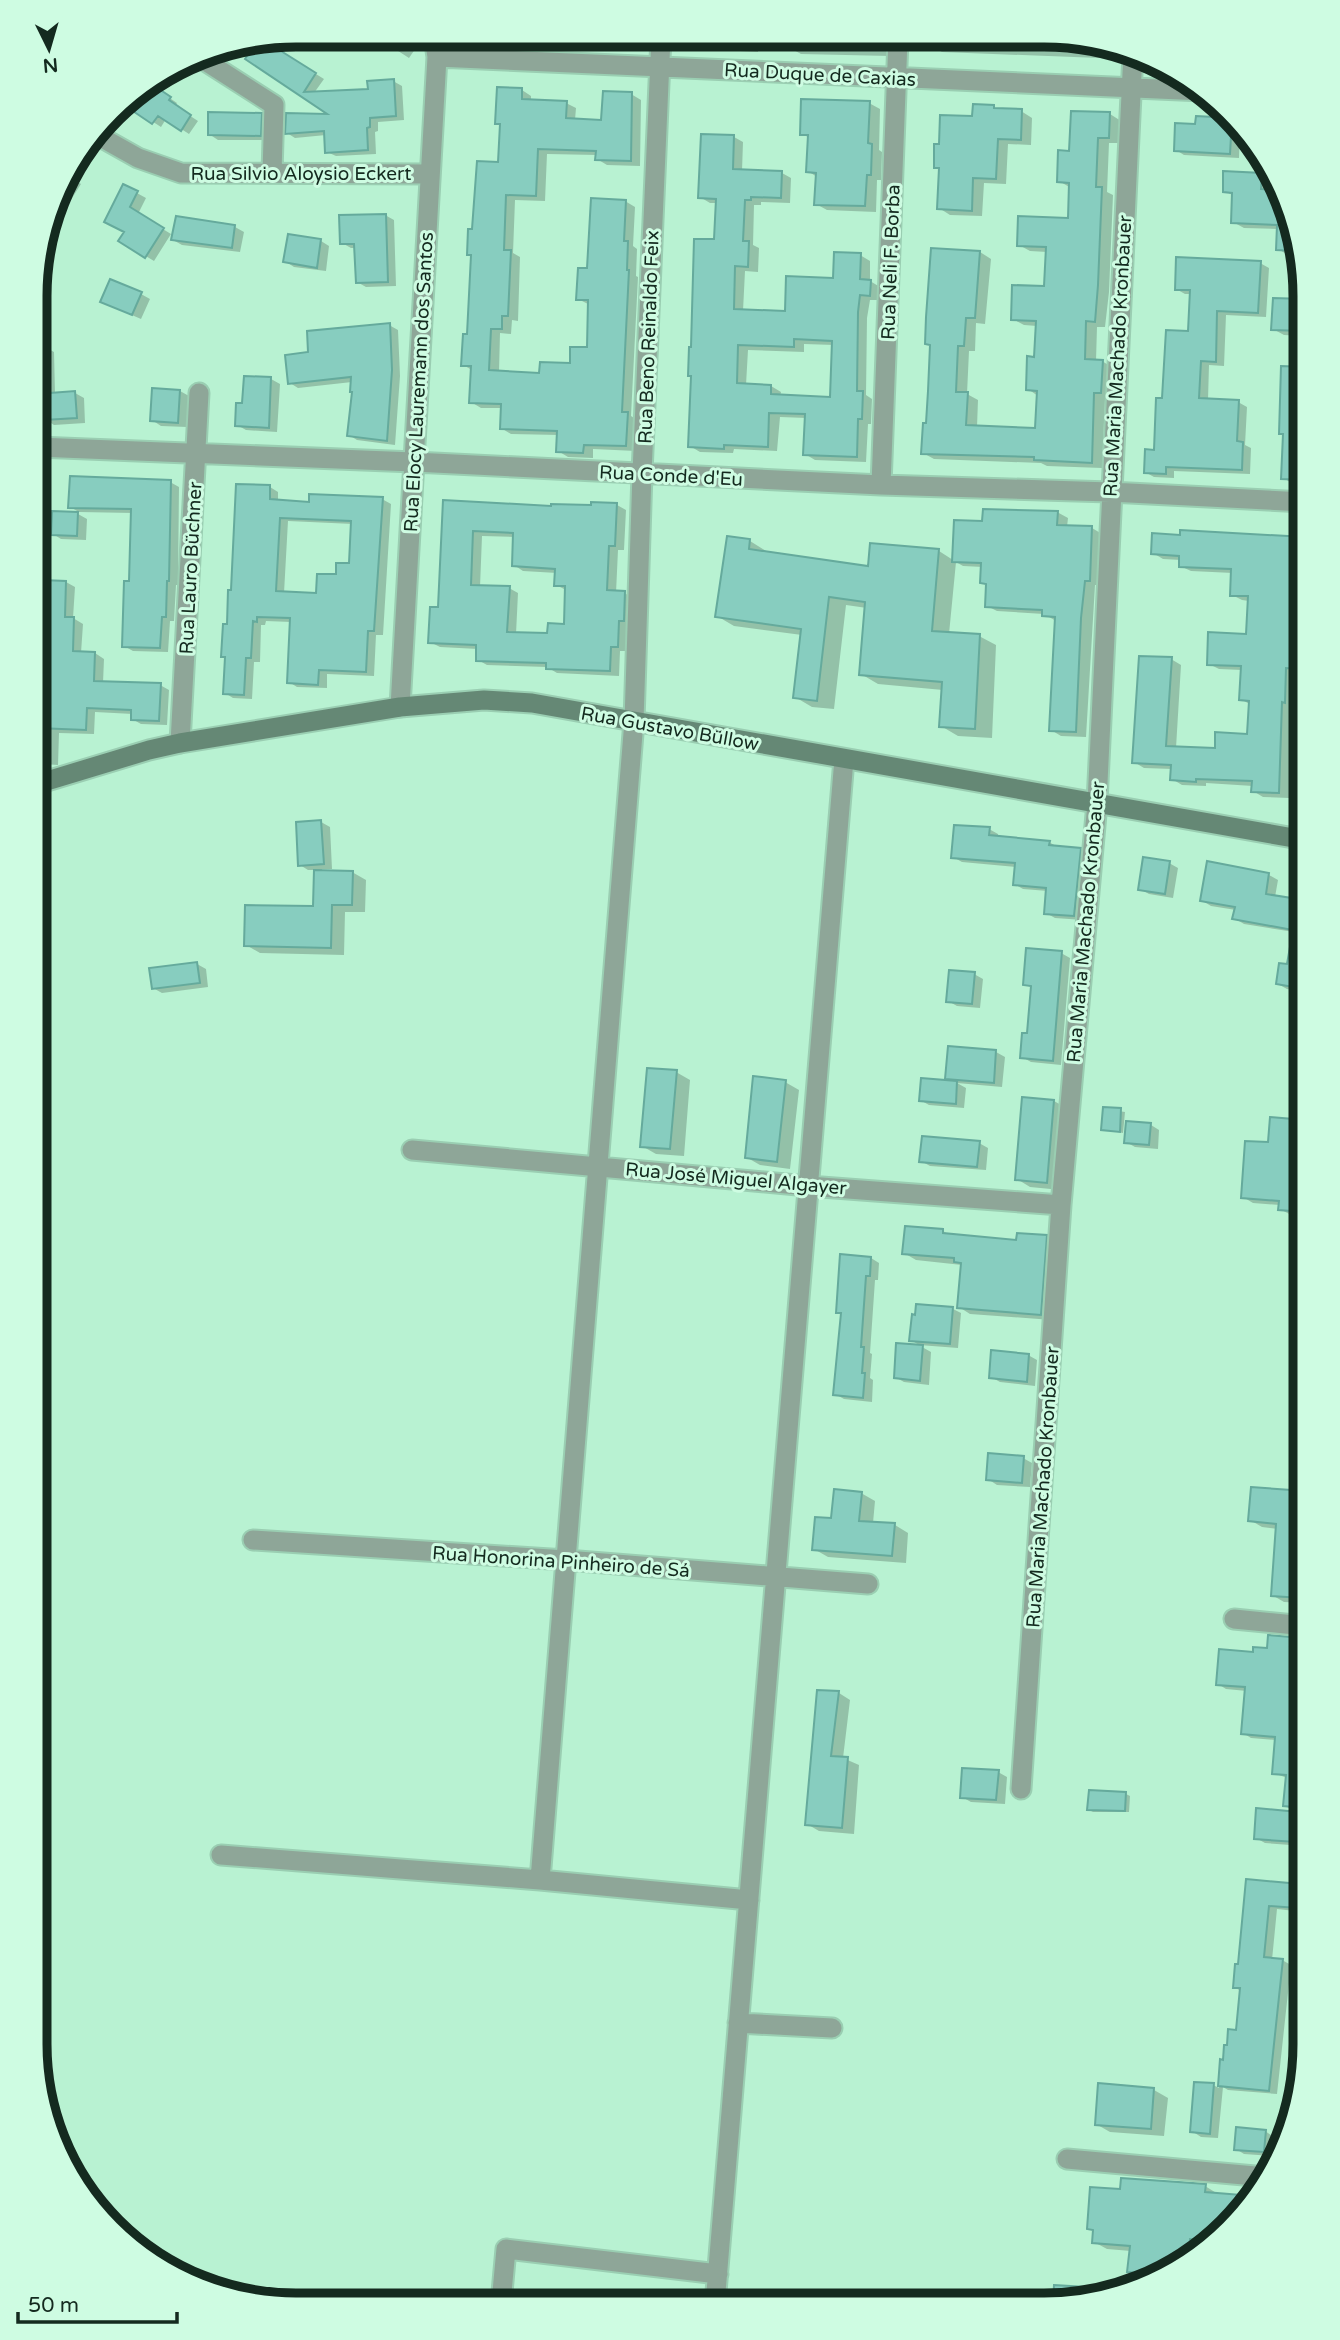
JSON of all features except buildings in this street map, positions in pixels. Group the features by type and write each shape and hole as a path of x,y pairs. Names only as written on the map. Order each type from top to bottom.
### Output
{"main road":[{"name":"Rua Gustavo Büllow","path":"47,781 180,743 400,707 484,700 532,703 1293,838"}],"street":[{"name":"Rua Neli F. Borba","path":"881,485 898,47"},
{"name":"Rua Elocy Lauremann dos Santos","path":"400,707 436,48"},
{"name":"Rua Beno Reinaldo Feix","path":"540,1880 634,721 660,48"},
{"name":"Rua Duque de Caxias","path":"437,57 1184,90"},
{"path":"208,63 274,105 272,173"},
{"name":"Rua Maria Machado Kronbauer","path":"1021,1789 1061,1206 1097,803 1133,63"},
{"name":"Rua Silvio Aloysio Eckert","path":"104,139 138,158 181,173 430,174"},
{"name":"Rua Lauro Büchner","path":"180,743 199,393"},
{"name":"Rua Conde d'Eu","path":"47,447 1293,501"},
{"path":"716,2293 844,759"},
{"name":"Rua José Miguel Algayer","path":"412,1150 1061,1206"},
{"name":"Rua Honorina Pinheiro de Sá","path":"253,1540 566,1560 868,1584"},
{"path":"1234,1619 1293,1625"},
{"path":"221,1855 540,1880 749,1900"},
{"path":"738,2023 832,2028"},
{"path":"1067,2159 1254,2176"},
{"path":"502,2293 506,2249 718,2274"}]}
